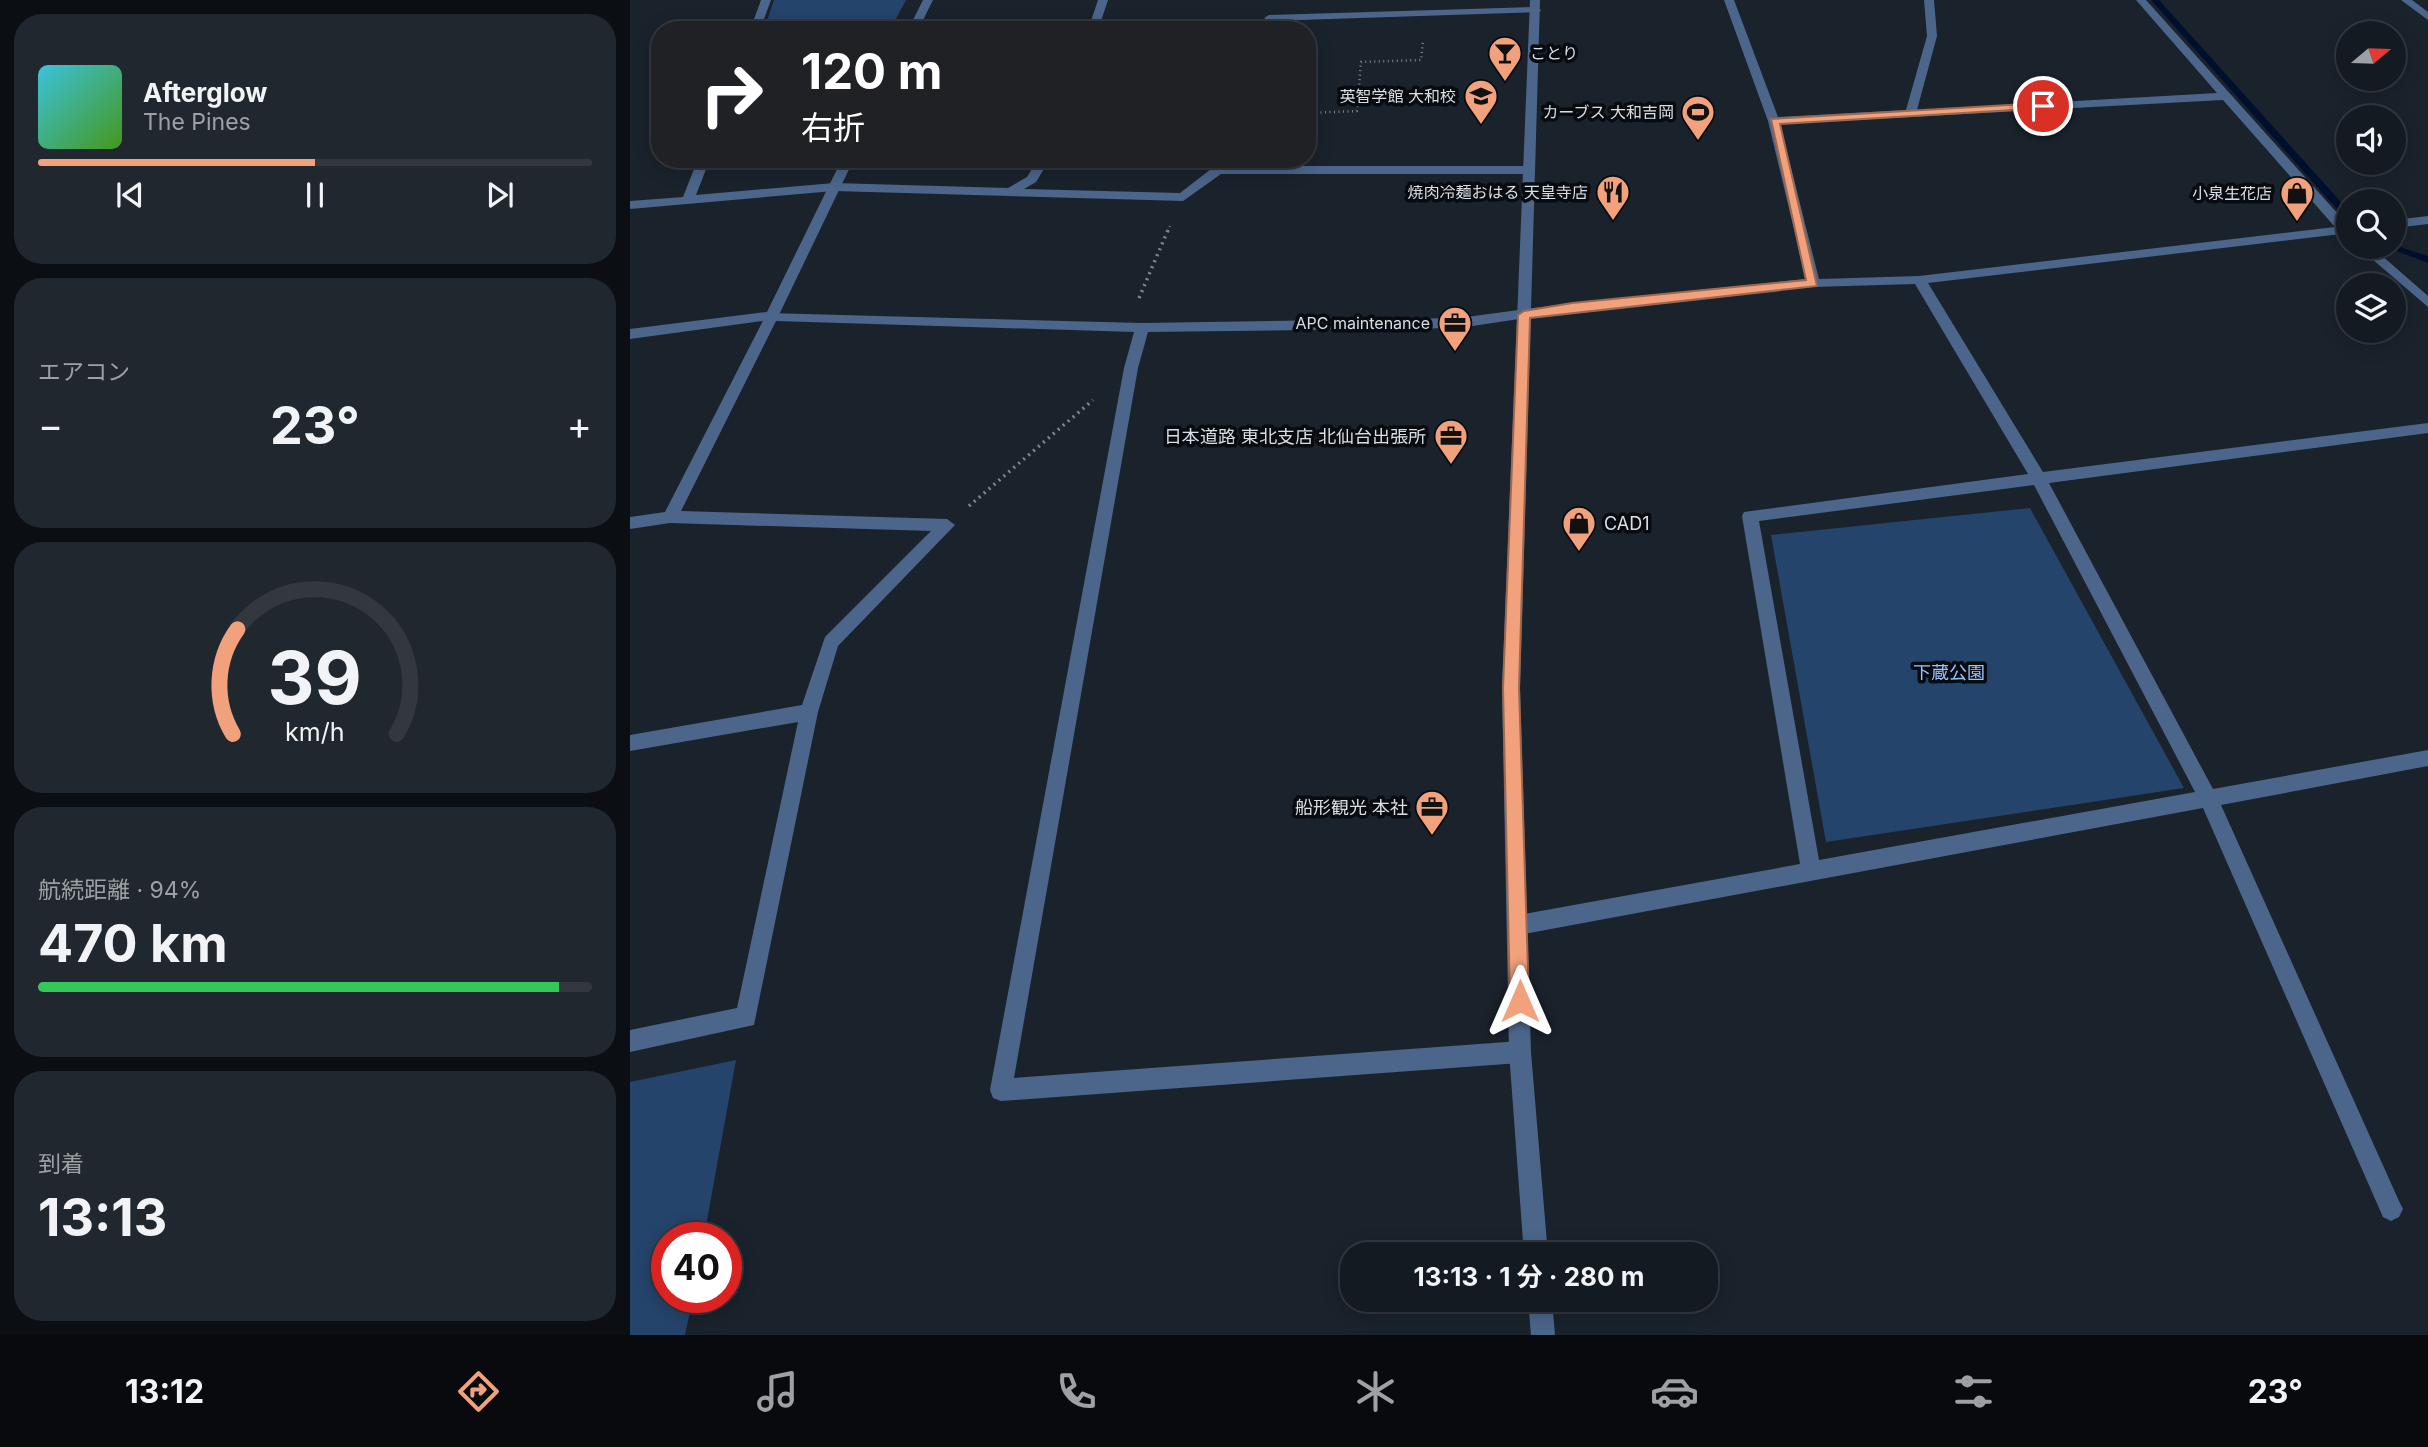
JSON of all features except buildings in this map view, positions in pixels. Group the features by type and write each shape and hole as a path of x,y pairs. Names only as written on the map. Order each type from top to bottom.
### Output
{"street":[{"path":"758,21 766,0"},
{"path":"918,21 928,0"},
{"path":"1096,21 1103,0"},
{"path":"1426,0 1427,12"},
{"path":"1729,0 1774,121 1813,283"},
{"path":"1911,112 1932,36 1929,0"},
{"path":"2141,0 2336,218"},
{"path":"2406,0 2428,17"},
{"path":"1269,21 1270,13 1427,12 1536,5 1511,688 1520,925 1520,1052 1535,1242"},
{"path":"1774,121 2228,96"},
{"path":"689,198 701,168"},
{"path":"670,517 844,168"},
{"path":"1013,190 1032,179 1039,168"},
{"path":"630,205 834,187 1013,190 1183,197 1220,170 1528,170"},
{"path":"2406,223 2428,220"},
{"path":"630,334 772,316 1142,328 1459,323 1572,307 1813,283 1919,279 2336,231"},
{"path":"2378,259 2428,303"},
{"path":"1919,279 2038,477 2209,800 2391,1209"},
{"path":"1142,328 1131,368 1001,1090 1520,1052"},
{"path":"1811,871 1750,516 2428,428"},
{"path":"630,523 670,517 947,525"},
{"path":"630,1041 746,1017 808,712 831,642 947,525"},
{"path":"630,743 808,712"},
{"path":"1520,925 2428,758"},
{"path":"1541,1312 1543,1335"}],"path":[{"path":"1316,113 1357,111 1361,62 1421,60 1427,12"},
{"path":"1142,328 1133,311 1183,197"},
{"path":"947,525 1131,368"}],"green space":[{"path":"774,0 906,0 895,21 767,21"},
{"name":"下蔵公園","path":"2030,508 2184,788 1826,842 1771,535"},
{"path":"736,1060 707,1222 651,1222 651,1313 690,1313 685,1335 630,1335 630,1082"}],"waterway":[{"path":"2155,0 2336,202"},
{"path":"2406,252 2428,260"}],"place":[{"name":"ことり","path":"1505,83"},
{"name":"英智学館 大和校","path":"1481,126"},
{"name":"カーブス 大和吉岡","path":"1698,142"},
{"name":"焼肉冷麺おはる 天皇寺店","path":"1613,222"},
{"name":"小泉生花店","path":"2297,223"},
{"name":"APC maintenance","path":"1455,353"},
{"name":"日本道路 東北支店 北仙台出張所","path":"1451,466"},
{"name":"CAD1","path":"1579,553"},
{"name":"船形観光 本社","path":"1432,837"}],"route":[{"path":"1520,1001 1520,925 1511,688 1524,315 1572,307 1813,283 1774,121 2043,106"}]}
